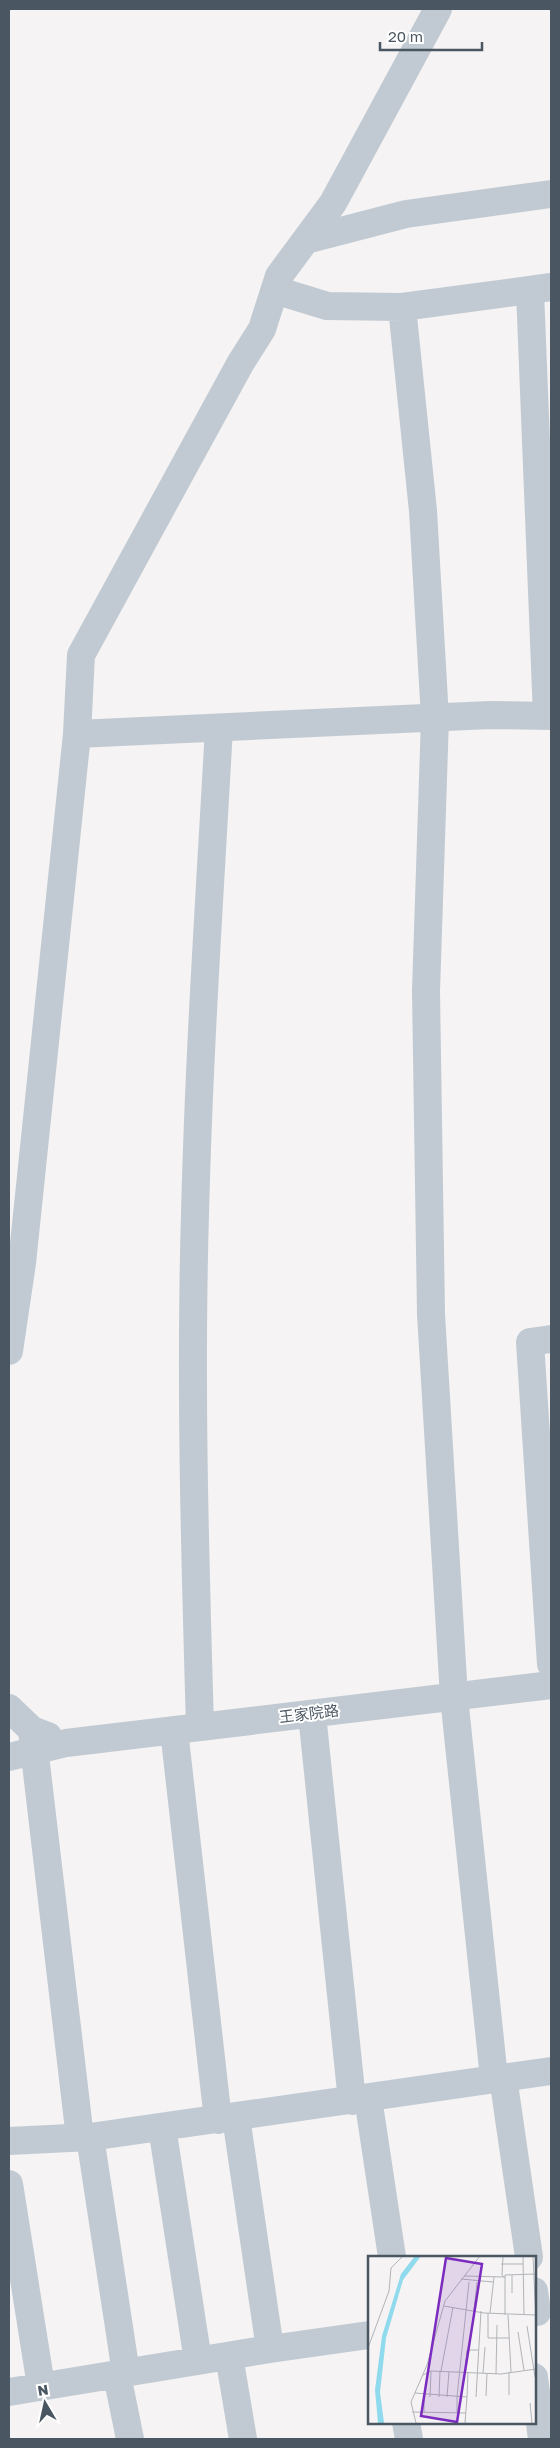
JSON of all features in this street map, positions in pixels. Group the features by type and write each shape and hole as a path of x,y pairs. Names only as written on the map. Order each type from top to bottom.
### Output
{"street":[{"path":"9,1351 22,1263 76,734 81,655 240,364 262,329 279,276 333,203 438,9"},
{"path":"306,240 406,214 551,194"},
{"path":"76,734 490,715 549,716 541,289 402,306 327,306 275,290"},
{"path":"402,306 423,510 435,718 426,991 431,1314 454,1697 498,2078 529,2256"},
{"path":"200,1727 192,1450 195,1216 201,1054 219,728"},
{"path":"551,1339 530,1342 551,1664"},
{"name":"王家院路","path":"34,1740 66,1743 551,1686"},
{"path":"9,1708 34,1740 85,2138 122,2374 130,2439"},
{"path":"312,1714 360,2099 392,2256"},
{"path":"174,1730 227,2118 270,2349"},
{"path":"9,1757 34,1740"},
{"path":"9,2142 85,2138 551,2071"},
{"path":"162,2127 198,2361"},
{"path":"9,2184 42,2386"},
{"path":"9,2392 270,2349 368,2335"},
{"path":"230,2356 243,2439"},
{"path":"535,2385 542,2439"},
{"path":"406,2423 409,2439"}]}
